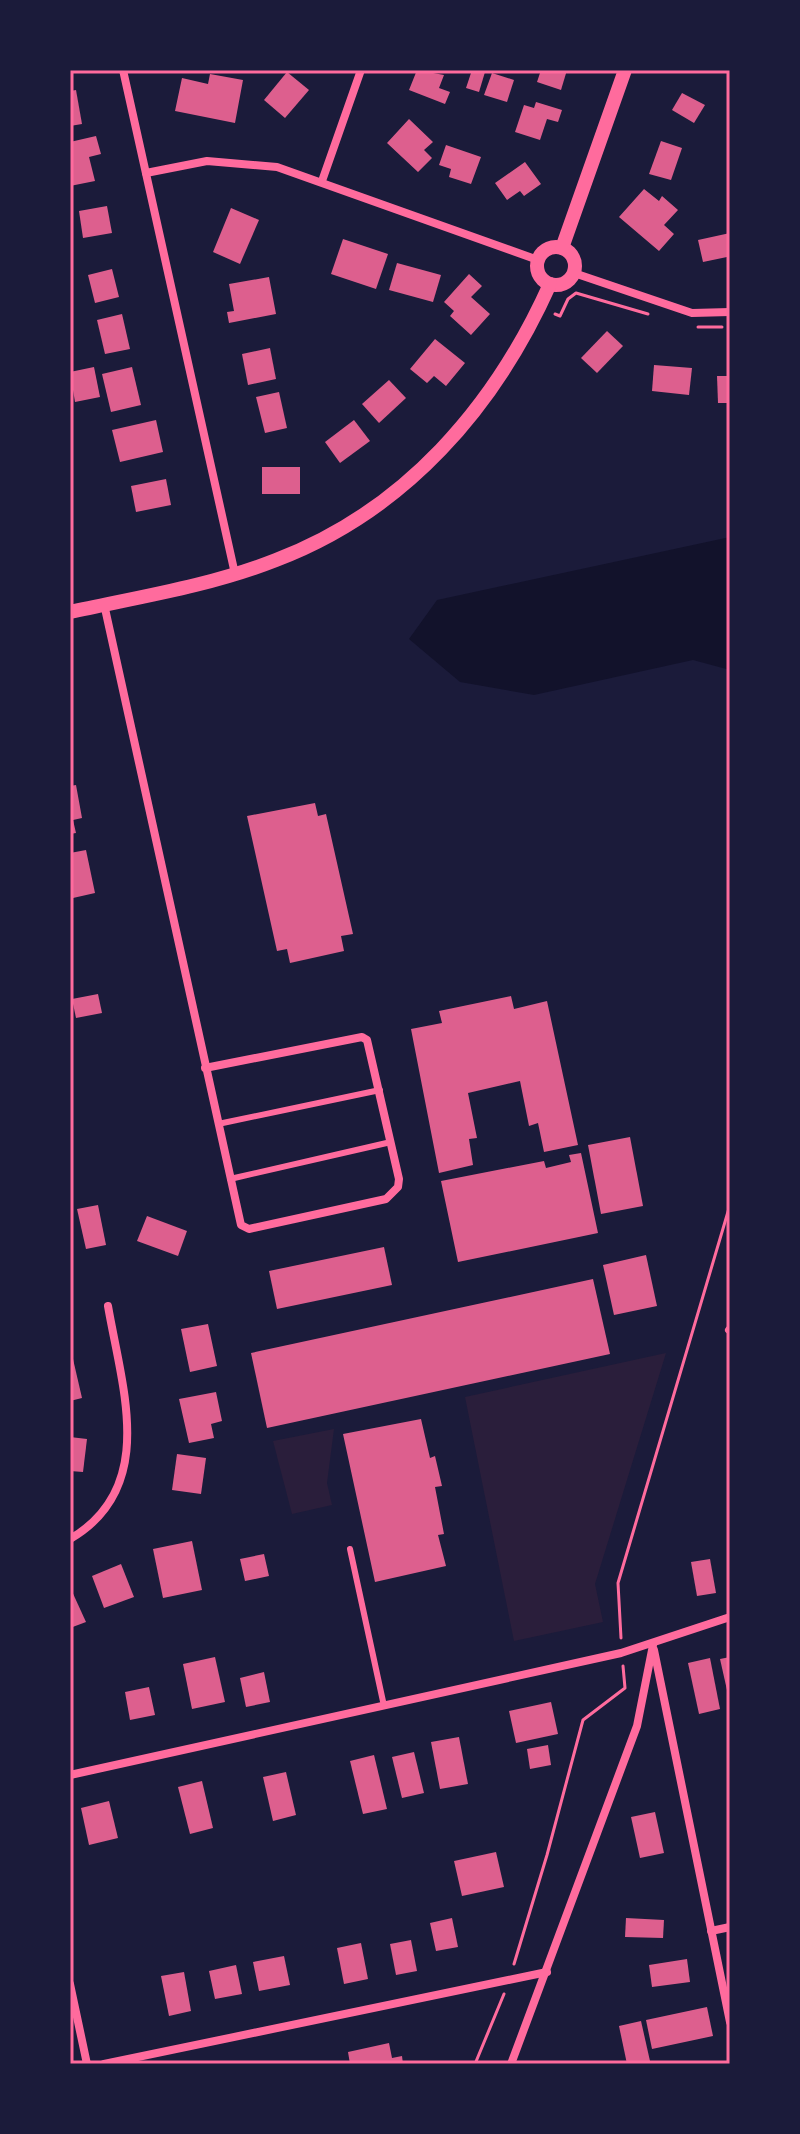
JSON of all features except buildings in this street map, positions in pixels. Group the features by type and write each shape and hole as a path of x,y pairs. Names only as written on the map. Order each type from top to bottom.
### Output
{"street":[{"path":"123,70 235,574"},
{"path":"322,181 361,70"},
{"path":"562,248 625,70"},
{"path":"146,173 207,161 277,167 538,260"},
{"path":"562,248 573,257 574,273 564,283 550,284 538,272 538,260 546,250 562,248"},
{"path":"574,273 692,313 730,312"},
{"path":"70,612 235,574 320,541 376,507 416,476 459,432 495,385 530,329 550,284"},
{"path":"104,604 205,1068 243,1229 386,1199 393,1194 399,1179 370,1046 362,1037 205,1068"},
{"path":"70,1539 104,1514 118,1488 127,1460 128,1420 108,1306"},
{"path":"70,1775 621,1653 653,1645 730,1617"},
{"path":"653,1645 730,2022"},
{"path":"511,2064 637,1726 653,1645"},
{"path":"711,1931 730,1927"},
{"path":"104,2064 547,1972"},
{"path":"70,1984 87,2064"}],"lane":[{"path":"218,1124 380,1090"},
{"path":"230,1179 391,1142"},
{"path":"350,1549 384,1706"}],"path":[{"path":"551,311 560,316 568,299 576,293 661,317"},
{"path":"690,325 704,329 730,327"},
{"path":"475,2064 509,1980 583,1720 625,1688 618,1583 730,1205"}],"shaded area":[{"path":"730,537 730,670 693,660 534,695 460,682 409,639 437,600"},
{"path":"666,1353 595,1584 603,1622 514,1641 465,1397"},
{"path":"334,1429 327,1483 332,1505 292,1514 273,1441"}]}
